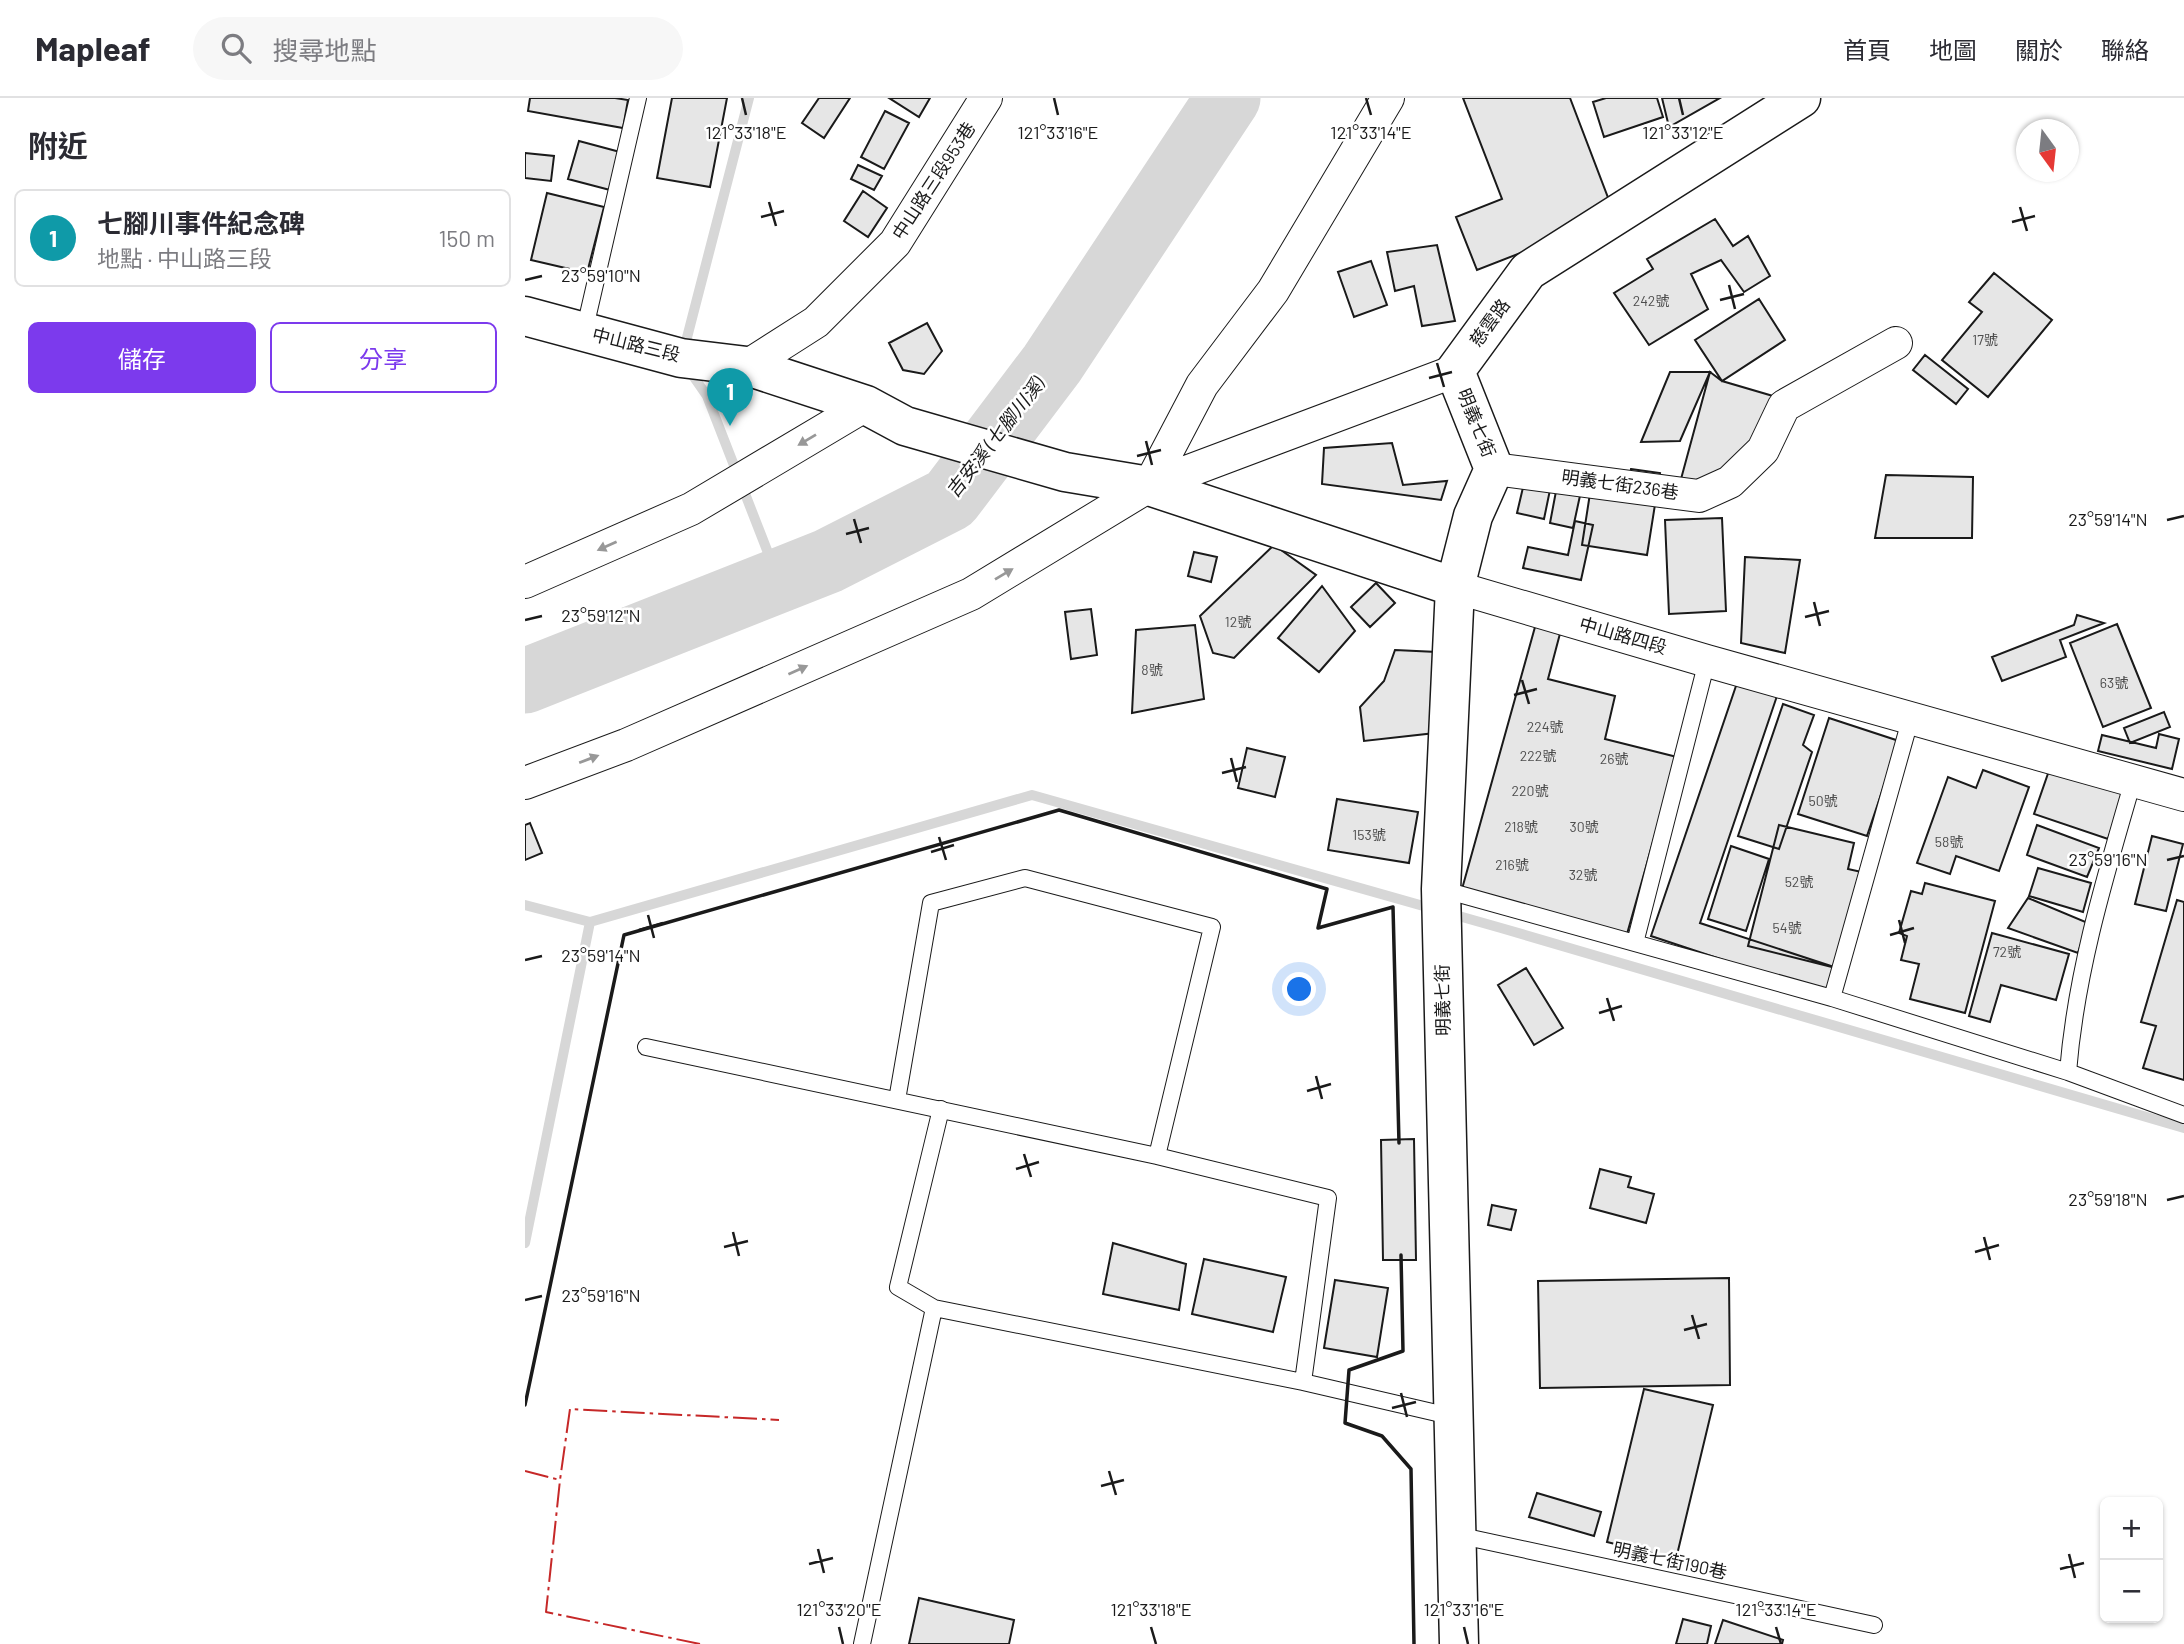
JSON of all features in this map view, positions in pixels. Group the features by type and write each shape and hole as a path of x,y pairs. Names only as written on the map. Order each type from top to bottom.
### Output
{"street":[{"name":"中山路三段953巷","path":"747,366 816,322 895,243 986,98"},
{"path":"1149,486 1202,385 1273,291 1388,98"},
{"name":"慈雲路","path":"1455,371 1528,271 1801,98"},
{"name":"中山路三段","path":"525,316 681,358 747,366 866,405 905,426 1065,472"},
{"name":"明義七街236巷","path":"1494,468 1699,496 1730,482 1763,450 1784,406 1896,343"},
{"path":"525,783 626,745 971,594 1149,486 1455,371"},
{"name":"明義七街","path":"1455,371 1494,468 1473,516 1455,587 1441,904 1459,1644"},
{"path":"525,582 691,509 866,405"},
{"name":"中山路四段","path":"1065,472 1149,486 1455,587 2184,795"}],"lane":[{"path":"584,332 638,98"},
{"path":"1635,943 1707,661"},
{"path":"1832,998 1910,717"},
{"path":"2068,1072 2072,1023 2085,954 2133,781"},
{"path":"897,1100 932,903 1025,878 1212,927 1157,1156"},
{"path":"1441,904 1635,943 1832,998 2068,1072 2184,1115"},
{"path":"646,1046 1157,1156 1328,1198 1303,1382"},
{"path":"941,1109 898,1287 934,1308 1303,1382 1454,1417"},
{"path":"862,1644 934,1308"},
{"name":"明義七街190巷","path":"1457,1535 1874,1625"}],"building":[{"path":"530,98 628,100 623,128 528,111"},
{"path":"672,98 727,98 710,187 657,178"},
{"path":"819,98 850,98 824,138 802,123"},
{"path":"889,98 930,98 919,117"},
{"path":"1463,98 1570,98 1615,216 1477,270 1456,217 1502,199"},
{"path":"1606,98 1657,98 1663,117 1604,137 1593,102"},
{"path":"1662,98 1720,98 1669,127"},
{"path":"885,111 909,123 884,169 861,157"},
{"path":"579,141 620,152 610,190 568,179"},
{"path":"525,153 554,156 551,181 525,178"},
{"path":"858,165 882,176 874,190 851,179"},
{"path":"863,191 887,208 868,237 844,221"},
{"path":"547,193 604,207 587,273 531,260"},
{"path":"1715,219 1733,246 1748,236 1770,276 1744,292 1721,260 1691,274 1708,309 1649,345 1614,293 1653,269 1647,259"},
{"path":"1437,245 1455,321 1422,326 1414,286 1395,291 1387,252"},
{"path":"1371,261 1387,305 1354,317 1338,272"},
{"path":"1994,273 2052,320 1988,397 1942,360 1982,312 1969,302"},
{"path":"1759,299 1785,340 1722,381 1695,340"},
{"path":"927,323 942,351 924,374 903,370 889,343"},
{"path":"1925,355 1968,389 1956,404 1913,370"},
{"path":"1670,372 1710,372 1680,441 1641,442"},
{"path":"1710,372 1722,381 1773,396 1762,438 1714,489 1681,479"},
{"path":"1392,443 1403,485 1447,481 1441,500 1322,484 1324,448"},
{"path":"1631,469 1660,473 1647,555 1582,545 1591,487 1627,492"},
{"path":"1886,475 1973,477 1972,538 1875,538"},
{"path":"1525,479 1551,485 1544,519 1517,513"},
{"path":"1557,486 1581,491 1573,528 1550,523"},
{"path":"1722,518 1726,611 1669,614 1665,520"},
{"path":"1575,521 1593,525 1581,580 1523,568 1528,547 1568,555"},
{"path":"1274,545 1316,575 1234,658 1213,653 1200,616"},
{"path":"1194,552 1217,557 1211,582 1188,576"},
{"path":"1745,557 1800,560 1785,653 1741,643"},
{"path":"1376,583 1395,603 1370,627 1351,607"},
{"path":"1322,586 1355,631 1319,672 1278,638"},
{"path":"1091,609 1097,655 1071,659 1065,612"},
{"path":"2077,615 2104,623 2060,640 2066,657 2002,681 1992,657 2074,625"},
{"path":"2117,624 2151,708 2103,727 2070,643"},
{"path":"1195,625 1204,699 1132,713 1136,630"},
{"path":"1562,626 1548,679 1615,696 1605,739 1677,757 1627,934 1462,889 1535,627"},
{"path":"1395,650 1458,653 1435,733 1364,741 1360,707 1384,681"},
{"path":"1737,683 1777,696 1700,923 1840,969 1832,996 1651,936"},
{"path":"1783,704 1814,715 1803,745 1812,752 1779,849 1738,836"},
{"path":"2164,712 2170,727 2130,743 2124,728"},
{"path":"1829,718 1899,741 1867,836 1798,814"},
{"path":"2159,734 2179,739 2172,769 2098,751 2102,735 2156,748"},
{"path":"1247,748 1285,757 1275,797 1238,788"},
{"path":"2052,762 2126,787 2108,839 2034,814"},
{"path":"1983,770 2029,787 1999,871 1956,856 1950,874 1917,863 1948,777 1976,788"},
{"path":"1337,799 1418,812 1409,863 1328,850"},
{"path":"530,823 542,853 525,860 525,825"},
{"path":"1779,825 1854,843 1848,869 1866,873 1840,969 1748,946"},
{"path":"2037,825 2099,848 2087,877 2027,855"},
{"path":"2152,836 2183,844 2166,911 2135,904"},
{"path":"1731,846 1769,859 1746,931 1708,919"},
{"path":"2038,868 2091,883 2083,912 2029,896"},
{"path":"1925,883 1995,901 1965,1013 1910,999 1919,964 1901,960 1907,936 1899,933 1911,891 1922,894"},
{"path":"2028,898 2088,923 2078,953 2008,928"},
{"path":"2177,900 2184,902 2184,1080 2143,1068 2156,1026 2141,1022"},
{"path":"1992,933 2069,954 2056,1000 2001,985 1990,1022 1969,1016"},
{"path":"1526,968 1563,1028 1534,1045 1498,985"},
{"path":"1414,1139 1416,1260 1383,1260 1381,1140"},
{"path":"1600,1169 1631,1177 1628,1187 1654,1194 1646,1223 1590,1208"},
{"path":"1492,1205 1516,1210 1511,1230 1488,1225"},
{"path":"1113,1243 1186,1264 1179,1310 1103,1294"},
{"path":"1204,1259 1286,1277 1273,1332 1192,1314"},
{"path":"1729,1278 1730,1385 1540,1388 1538,1281"},
{"path":"1335,1280 1388,1288 1377,1357 1324,1348"},
{"path":"1644,1389 1713,1405 1676,1559 1607,1542"},
{"path":"1537,1493 1601,1512 1594,1536 1529,1517"},
{"path":"919,1598 1014,1620 1009,1644 909,1644"},
{"path":"1683,1619 1711,1626 1707,1644 1676,1644"},
{"path":"1723,1620 1783,1640 1782,1644 1715,1644"}],"waterway":[{"path":"683,353 749,98"},
{"name":"吉安溪 (七腳川溪)","path":"525,681 828,561 950,499 1052,364 1228,98"},
{"path":"689,370 707,396 779,581"},
{"path":"525,905 590,922 1032,795 1501,928 2184,1128"},
{"path":"525,1243 590,922"}],"wall":[{"path":"525,1405 624,935 1059,810 1327,889 1318,928 1393,907 1399,1143"},
{"path":"1401,1255 1403,1351 1349,1370 1345,1423 1382,1436 1411,1469 1414,1644"}],"power":[{"path":"700,1644 546,1612 570,1409 779,1420"},
{"path":"525,1471 560,1480"}],"place":[{"name":"七腳川事件紀念碑","path":"730,426"}]}
